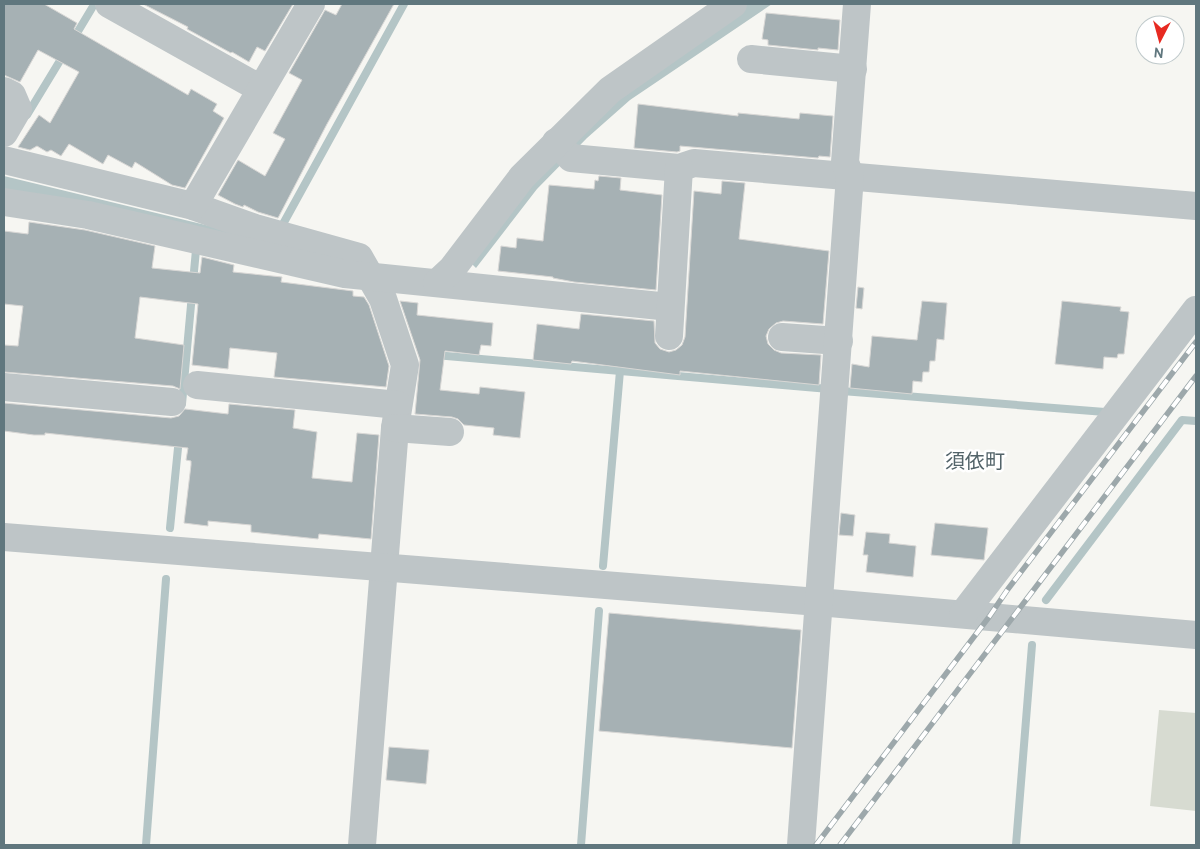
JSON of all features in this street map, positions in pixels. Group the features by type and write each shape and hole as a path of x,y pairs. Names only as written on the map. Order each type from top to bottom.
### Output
{"street":[{"path":"109,4 261,89"},
{"path":"193,206 311,4"},
{"path":"801,845 850,176 845,162 857,4"},
{"path":"437,283 452,269 522,177 563,150 610,90 729,5"},
{"path":"751,60 853,69"},
{"path":"4,91 12,95 18,109 4,133"},
{"path":"563,150 679,168 694,163 1196,206"},
{"path":"4,160 193,206 255,228 359,257 383,299 405,365 397,416 362,845"},
{"path":"669,336 679,168"},
{"path":"4,202 88,215 345,274 670,307"},
{"path":"963,614 1196,310"},
{"path":"782,337 839,341"},
{"path":"197,385 397,416 450,432"},
{"path":"4,387 107,407 172,402"},
{"path":"4,537 1196,634"}],"shaded area":[{"path":"746,4 772,4 630,100 587,138 537,189 476,268 467,259 527,183 618,93"},
{"path":"4,176 354,261 4,190"},
{"path":"1159,710 1196,713 1196,811 1150,806"}],"building":[{"path":"4,4 44,4 77,23 74,29 188,95 191,89 217,104 213,111 224,118 185,188 172,185 135,162 132,168 108,155 103,164 69,144 61,156 51,150 47,152 37,146 30,150 18,147 39,115 50,123 79,72 38,50 20,82 4,75"},
{"path":"143,4 293,4 265,51 257,47 249,62"},
{"path":"342,4 394,4 327,124 278,218 258,212 244,205 243,207 235,204 218,195 238,160 265,176 285,139 273,133 302,80 289,73 325,10 336,15"},
{"path":"766,13 840,20 838,50 768,45 768,40 762,39"},
{"path":"638,104 738,116 738,113 799,119 800,113 833,116 830,157 819,156 818,158 680,146 680,151 677,152 634,148"},
{"path":"599,176 621,178 620,190 662,195 656,290 574,282 553,277 498,271 501,246 516,248 517,238 543,241 549,185 594,189 595,180 598,181"},
{"path":"722,181 745,183 739,239 829,251 823,324 783,321 776,323 769,329 766,336 768,344 774,350 781,353 821,355 819,385 680,371 680,375 572,361 571,364 533,360 537,324 579,329 581,314 654,321 655,343 660,349 669,352 676,350 682,345 685,337 694,191 721,194"},
{"path":"29,222 85,230 155,246 152,268 200,273 202,257 234,265 233,272 282,277 281,282 353,291 353,296 364,297 369,305 389,366 386,387 274,377 277,353 230,348 228,369 192,365 198,304 140,297 135,338 184,345 180,389 173,386 4,372 4,345 18,346 23,306 4,304 4,231 28,234"},
{"path":"858,287 864,288 862,309 856,308"},
{"path":"400,301 418,303 417,315 493,323 491,346 481,345 479,355 445,351 440,390 479,394 480,387 525,392 520,438 493,435 494,428 464,425 458,419 452,417 415,414 420,360"},
{"path":"922,301 947,303 944,340 937,339 935,361 930,361 929,372 923,372 922,382 913,381 912,394 850,388 852,364 869,367 872,336 917,340"},
{"path":"1062,301 1121,307 1120,311 1129,312 1124,354 1118,354 1117,358 1104,357 1103,369 1055,364"},
{"path":"4,403 171,418 179,416 185,409 228,414 229,404 295,410 293,428 317,432 312,478 352,482 357,433 379,435 371,539 319,534 318,539 251,532 251,525 208,521 208,526 184,523 191,465 191,461 186,460 188,448 45,433 45,435 34,435 4,431"},
{"path":"841,513 855,515 853,536 839,535"},
{"path":"935,523 988,528 984,560 931,555"},
{"path":"866,532 890,534 889,543 916,546 913,577 866,572 868,555 863,555"},
{"path":"609,613 801,630 792,748 599,731"},
{"path":"389,747 429,750 426,784 386,780"}],"waterway":[{"path":"283,224 404,4"},
{"path":"74,38 92,8"},
{"path":"27,115 64,54"},
{"path":"193,282 196,250"},
{"path":"182,404 192,294"},
{"path":"435,355 829,389"},
{"path":"603,566 620,371"},
{"path":"842,391 1105,412"},
{"path":"1046,600 1182,420 1196,421"},
{"path":"170,528 179,438"},
{"path":"146,845 166,579"},
{"path":"581,845 599,611"},
{"path":"1016,845 1032,645"}],"railway":[{"path":"816,845 1196,342"},
{"path":"840,845 1196,376"}],"district":[{"name":"須依町","path":"975,463"}]}
